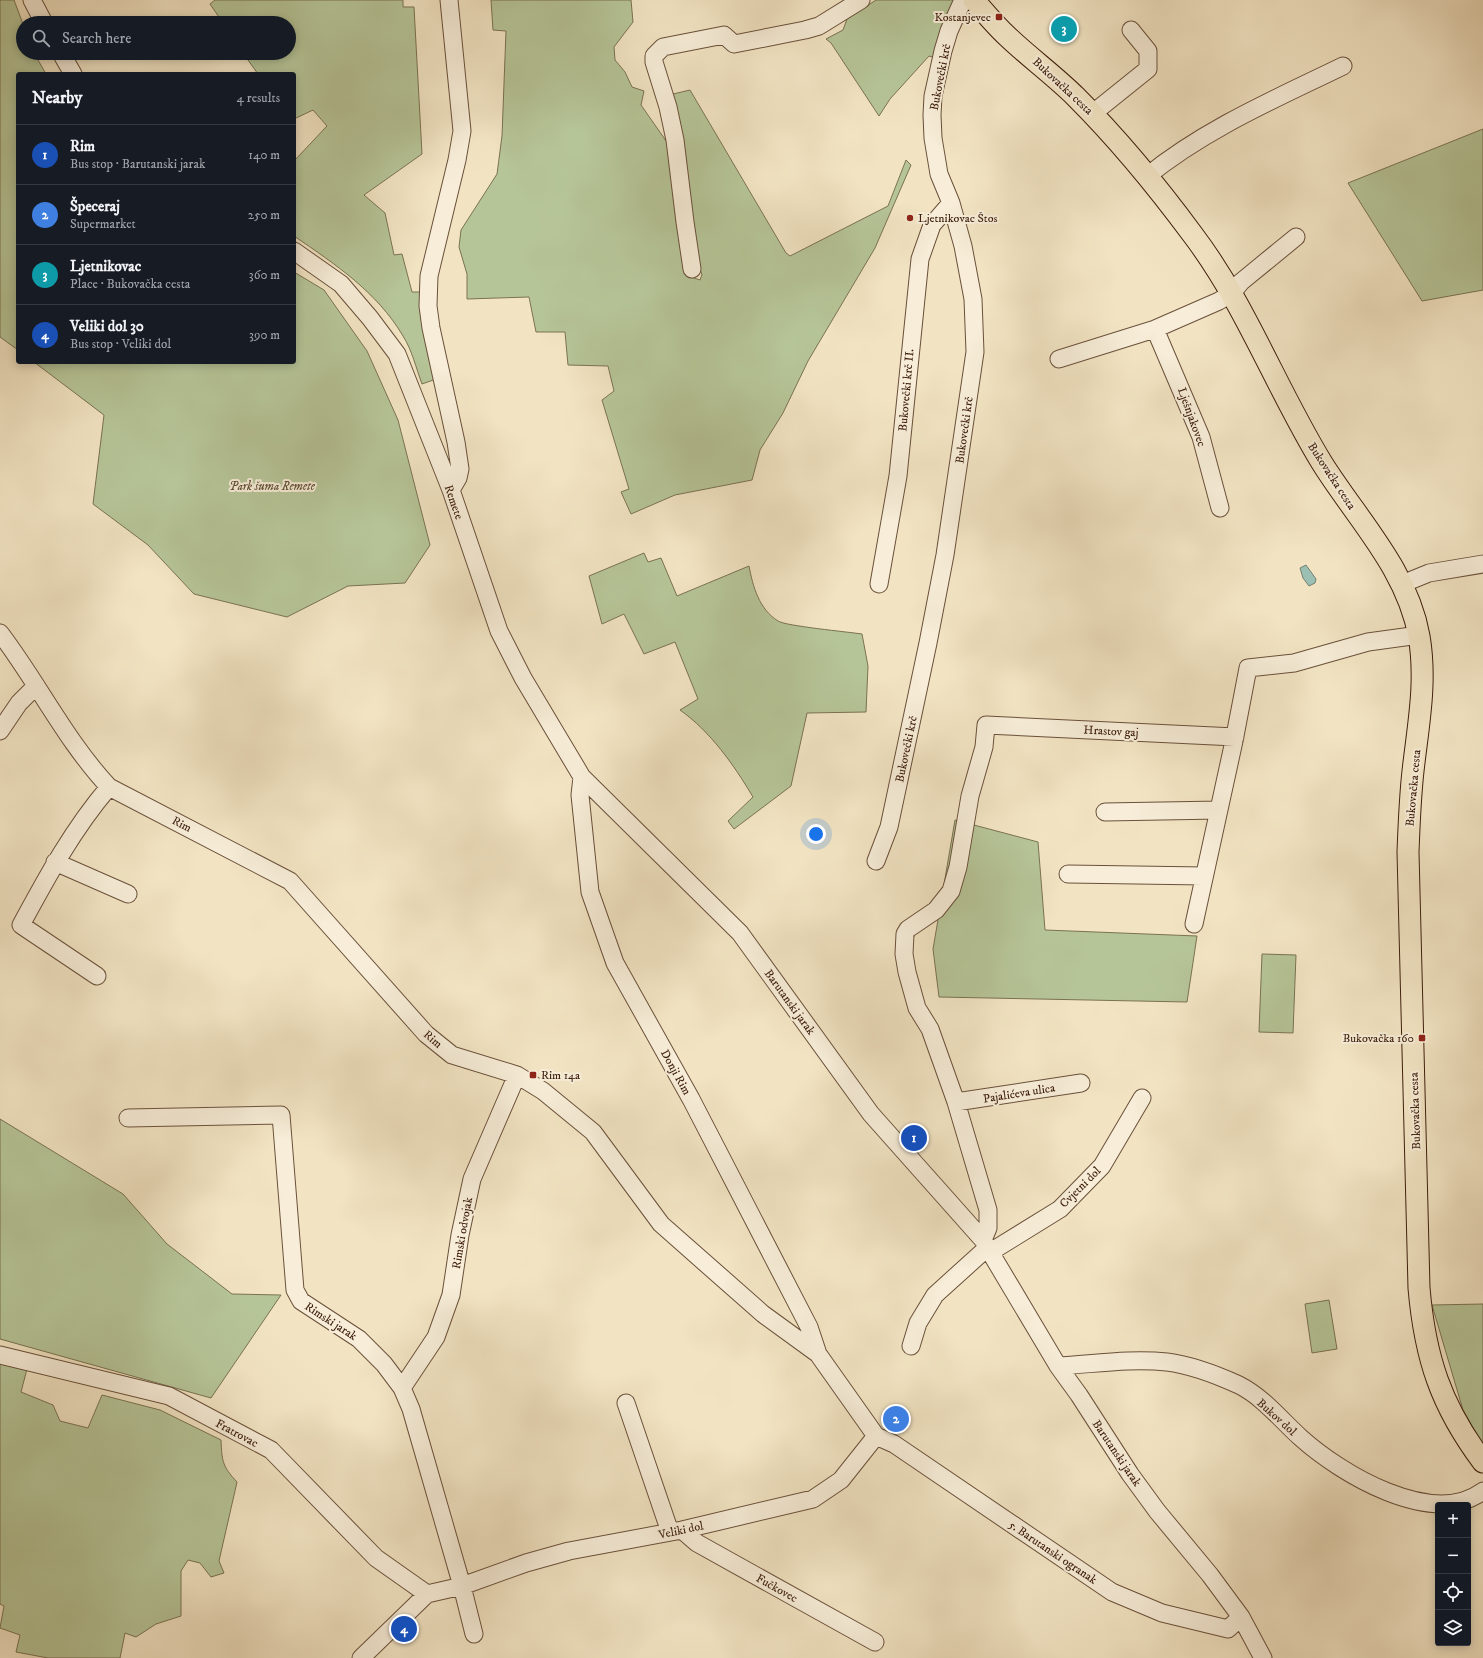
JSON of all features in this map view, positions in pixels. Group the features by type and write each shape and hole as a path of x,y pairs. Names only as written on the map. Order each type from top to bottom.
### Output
{"main road":[{"name":"Bukovačka cesta","path":"974,0 1010,39 1058,79 1092,114 1193,235 1232,293 1318,456 1334,483 1395,568 1414,613 1419,635 1423,666 1422,696 1410,799 1408,852 1419,1288 1426,1340 1439,1387 1451,1414 1483,1462"}],"street":[{"path":"32,0 40,16"},
{"path":"449,0 462,131 457,160 429,276 428,306 431,328 459,462 458,478 451,490"},
{"path":"692,269 676,140 668,107 654,62 654,56 663,47 724,34 734,44 805,30 819,26 861,0"},
{"name":"Bukovečki krč","path":"876,862 889,827 928,643 944,555 975,352 973,299 963,246 951,203 939,174 933,138 932,115 933,96 943,51 949,31 964,0"},
{"path":"1092,114 1148,68 1148,51 1132,30"},
{"path":"65,60 72,72"},
{"path":"1146,177 1176,153 1257,107 1343,66"},
{"name":"Bukovečki krč II.","path":"879,584 898,476 920,258 932,225 951,203"},
{"path":"1060,359 1155,329 1219,301 1232,293 1241,282 1296,237"},
{"name":"Remete","path":"296,252 341,284 370,318 397,354 451,490 499,631 523,678 582,777"},
{"name":"Lješnjakovec","path":"1155,329 1201,438 1220,508"},
{"path":"1402,584 1429,573 1483,564"},
{"name":"Rim","path":"0,633 35,687 94,771 109,787 290,880 426,1034 452,1055 517,1075 543,1091 593,1132 661,1224 764,1314 818,1354 876,1436"},
{"path":"1194,924 1235,737 1248,668 1294,663 1368,642 1419,635"},
{"path":"0,731 19,703 35,687"},
{"name":"Hrastov gaj","path":"956,1102 930,1029 917,1008 907,972 904,943 908,929 936,910 951,891 970,796 984,747 986,725 1235,737"},
{"name":"Barutanski jarak","path":"582,777 740,933 871,1114 988,1246 1058,1366 1080,1396 1134,1480 1157,1511 1210,1575 1241,1617 1263,1658"},
{"name":"Donji Rim","path":"582,777 580,795 590,892 615,963 692,1099 809,1327 818,1354"},
{"path":"97,976 21,925 55,862 92,807 109,787"},
{"path":"1105,812 1219,810"},
{"path":"55,862 128,894"},
{"path":"1068,874 1204,876"},
{"name":"Rimski odvojak","path":"402,1388 436,1337 451,1294 460,1235 472,1179 517,1075"},
{"name":"Pajalićeva ulica","path":"956,1102 1081,1083"},
{"name":"Cvjetni dol","path":"911,1346 918,1323 935,1295 988,1246 1060,1208 1102,1166 1142,1098"},
{"path":"956,1102 988,1210 988,1246"},
{"name":"Rimski jarak","path":"128,1118 281,1115 295,1290 301,1301 360,1339 384,1364 402,1388 412,1409 462,1586"},
{"name":"Fratrovac","path":"0,1355 169,1396 271,1450 376,1558 427,1594"},
{"name":"Bukov dol","path":"1058,1366 1126,1361 1167,1362 1194,1368 1240,1386 1265,1403 1302,1439 1352,1476 1372,1485 1398,1496 1446,1505 1461,1503 1483,1491"},
{"path":"626,1403 676,1531"},
{"name":"Veliki dol","path":"427,1594 462,1586 526,1563 569,1551 676,1531 813,1499 841,1480 876,1436"},
{"name":"5. Barutanski ogranak","path":"876,1436 894,1444 1112,1592 1162,1613 1228,1629 1241,1617"},
{"name":"Fučkovec","path":"676,1531 875,1642"},
{"path":"462,1586 474,1634"},
{"path":"361,1658 427,1594"}],"green space":[{"path":"0,0 14,0 20,16 16,16 16,60 38,60 45,72 16,72 16,349 0,337"},
{"path":"215,0 403,0 403,7 414,7 422,154 364,195 385,213 394,255 402,254 412,292 424,292 439,378 422,384 406,341 393,320 381,306 368,292 340,268 296,237 296,159 327,126 313,110 296,118 296,72 257,72 248,60 296,60 296,16 218,16 210,4"},
{"path":"491,0 631,0 633,22 614,47 615,60 625,72 632,87 644,91 641,105 671,148 688,276 700,280 702,275 693,246 669,95 690,90 786,253 790,256 888,206 906,160 911,165 875,248 808,361 783,413 760,450 752,480 675,495 631,514 621,492 629,489 602,400 614,391 608,366 568,365 565,332 536,332 529,297 467,299 467,274 459,247 461,230 497,174 502,136 506,31 493,30"},
{"path":"876,0 956,0 936,58 929,56 890,99 879,116 831,43 826,39 843,30 847,19"},
{"path":"1483,129 1483,290 1422,301 1348,183"},
{"name":"Park šuma Remete","path":"296,273 324,290 367,351 398,420 430,545 405,583 348,586 287,617 194,594 148,545 93,504 104,415 37,364 296,364"},
{"path":"644,553 648,562 661,558 677,596 749,566 758,597 771,616 778,621 804,627 862,634 868,666 866,712 807,713 791,786 734,829 728,821 753,797 721,749 691,718 680,710 698,699 675,642 644,654 624,614 602,624 589,576"},
{"path":"955,820 1038,842 1045,930 1197,936 1187,1002 939,997 933,949"},
{"path":"1262,954 1296,955 1293,1033 1259,1032"},
{"path":"0,1119 123,1194 167,1244 232,1294 281,1295 211,1398 0,1339"},
{"path":"1329,1300 1337,1349 1312,1353 1305,1304"},
{"path":"1483,1304 1483,1445 1463,1410 1432,1305"},
{"path":"0,1364 27,1369 21,1392 53,1405 60,1421 88,1428 102,1395 160,1410 221,1440 224,1463 228,1472 237,1482 219,1561 224,1573 211,1577 200,1563 188,1560 181,1571 181,1616 156,1624 136,1637 125,1633 120,1658 48,1658 16,1652 20,1635 0,1628 4,1606 0,1604"}],"water":[{"path":"1306,565 1316,579 1315,583 1309,586 1303,578 1300,568"}],"place":[{"name":"Kostanjevec","path":"999,17"},
{"name":"Ljetnikovac","path":"1064,29"},
{"name":"Ljetnikovac Štos","path":"910,218"},
{"name":"Bukovačka 160","path":"1422,1038"},
{"name":"Rim 14a","path":"533,1075"},
{"name":"Rim","path":"914,1138"},
{"name":"Špeceraj","path":"896,1419"},
{"name":"Veliki dol 30","path":"404,1629"}]}
